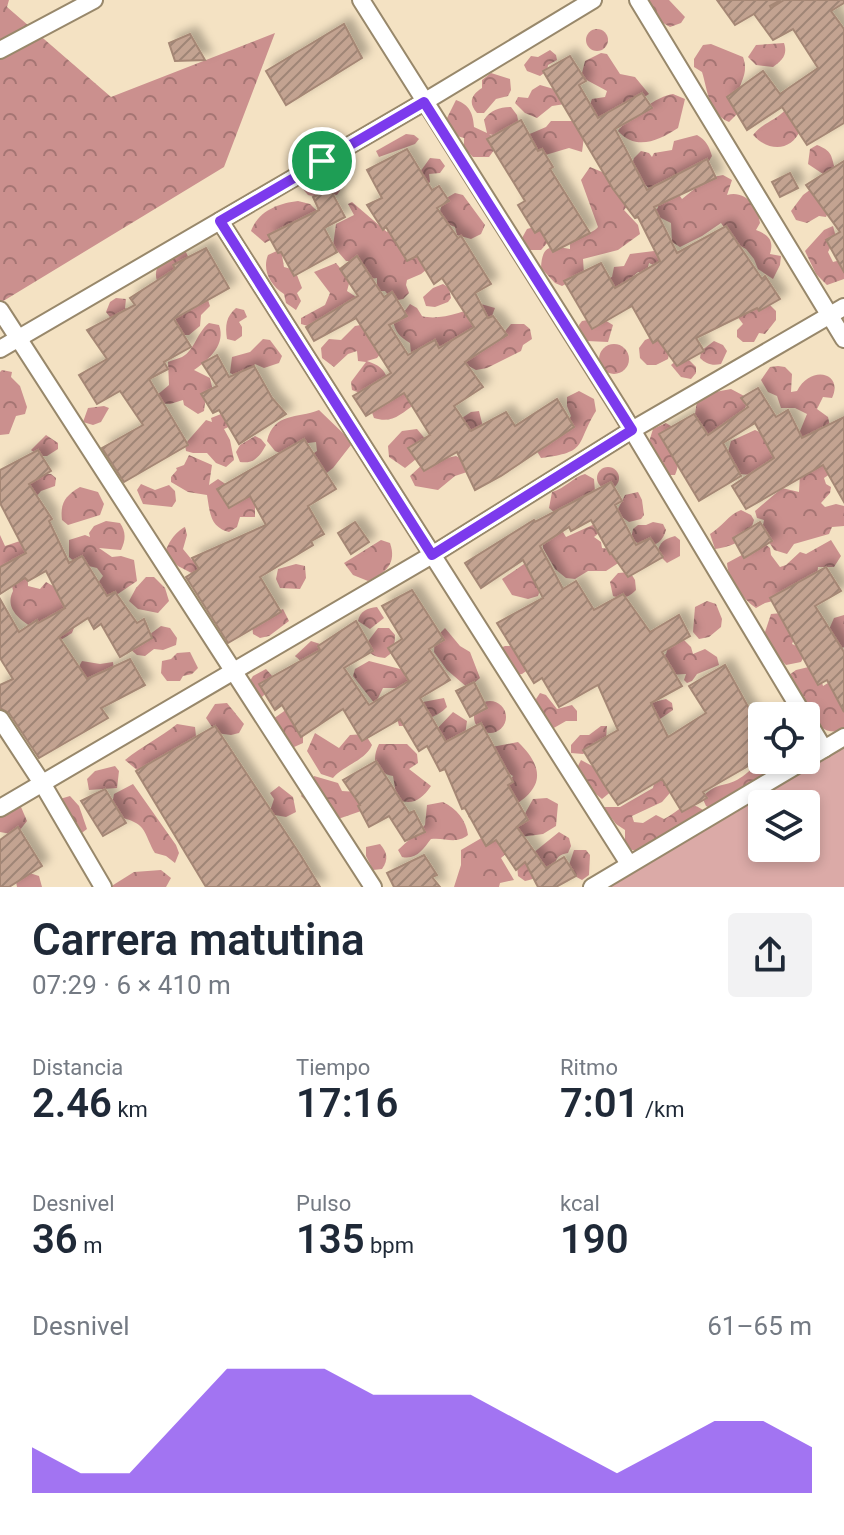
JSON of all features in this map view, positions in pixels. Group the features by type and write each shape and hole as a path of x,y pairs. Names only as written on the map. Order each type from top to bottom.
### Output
{"street":[{"path":"0,50 94,0"},
{"path":"361,0 632,430 796,702"},
{"path":"0,349 593,0"},
{"path":"638,0 837,311 844,339"},
{"path":"220,221 629,864"},
{"path":"0,310 373,887"},
{"path":"0,808 432,555 632,430 837,311"},
{"path":"0,719 103,887"},
{"path":"592,887 844,737"},
{"path":"820,742 824,749"}],"green space":[{"path":"0,0 9,0 7,7 111,97 275,33 224,167 0,303"},
{"path":"649,0 669,0 685,17 681,23 670,27 658,20"},
{"path":"597,29 605,32 608,40 605,48 597,51 589,48 586,40 589,32"},
{"path":"784,43 783,57 773,67 756,65 748,57 756,45"},
{"path":"711,44 743,57 745,66 739,92 740,111 729,122 713,107 702,72 694,67 694,59 703,45"},
{"path":"550,50 557,60 548,65 547,71 540,76 527,71 524,65 531,56 538,57"},
{"path":"601,53 607,54 620,74 635,77 649,94 598,126 589,107 592,99 605,97 607,91 581,77 585,61"},
{"path":"491,73 510,79 511,90 508,96 496,99 484,113 477,113 472,99 482,88 482,80"},
{"path":"540,85 561,91 565,104 552,106 537,118 525,113 515,103 518,97 528,98 532,90"},
{"path":"673,94 685,99 678,128 647,142 632,141 618,131 643,108"},
{"path":"456,100 470,110 474,127 487,133 484,120 499,108 511,107 519,125 500,137 489,134 495,138 497,146 489,157 473,157 464,148 464,138 457,136 446,120"},
{"path":"786,109 801,129 792,142 773,147 753,135 761,127"},
{"path":"551,121 575,121 584,137 582,152 569,148 542,156 525,136 546,127"},
{"path":"406,134 419,139 415,144 379,157 376,151"},
{"path":"697,135 707,144 712,156 706,166 654,193 630,171 634,158 641,151 652,157 654,153 672,150 674,141"},
{"path":"817,145 828,152 833,160 835,169 826,176 808,164 810,149"},
{"path":"430,158 440,159 445,166 440,173 429,174 430,182 422,187 420,172"},
{"path":"590,167 607,174 630,203 624,210 638,225 640,234 618,250 583,259 584,274 562,286 541,268 543,254 549,248 570,249 573,238 598,227 581,180"},
{"path":"333,171 343,186 337,195 308,195 302,188 309,178"},
{"path":"723,175 732,180 727,195 739,195 750,201 759,217 756,230 769,239 770,254 781,256 773,279 758,269 746,249 735,243 721,223 680,247 672,242 671,223 661,218 646,226 646,215 658,208 658,201 673,186 682,199 708,178"},
{"path":"811,189 829,210 826,217 819,216 807,223 796,220 791,211"},
{"path":"455,193 463,195 485,225 481,234 471,239 457,235 455,227 443,222 440,211 443,200"},
{"path":"298,201 310,204 319,213 265,243 251,231 259,218 270,209"},
{"path":"352,202 387,232 397,219 413,253 431,266 407,280 409,293 403,299 393,301 385,291 377,291 377,278 369,279 356,261 346,261 333,246 336,224 354,215 348,204"},
{"path":"541,225 549,241 541,250 529,250 522,238 527,229"},
{"path":"833,226 836,237 828,252 833,262 844,259 844,279 827,285 816,274 805,251 824,230"},
{"path":"281,249 284,267 295,270 302,288 297,293 301,301 296,310 286,303 284,294 271,282 267,272 268,255"},
{"path":"662,250 666,256 655,266 649,263 644,274 638,272 615,292 606,279 612,277 614,267 624,266 630,254"},
{"path":"176,252 186,252 192,266 157,281 158,267"},
{"path":"336,263 350,280 347,291 361,300 311,327 301,324 301,318 325,305 330,293 314,272"},
{"path":"443,284 449,288 451,298 448,302 435,307 426,306 423,297"},
{"path":"207,297 210,306 201,315 200,326 189,335 181,335 175,325 176,317"},
{"path":"116,298 126,299 125,308 131,311 110,317 106,312 110,302"},
{"path":"767,302 776,311 776,320 765,334 759,333 754,342 743,342 737,337 737,330 743,324 737,316"},
{"path":"410,304 422,316 429,317 452,315 481,304 495,308 490,321 442,346 411,353 410,343 398,334 393,320 401,316"},
{"path":"236,308 244,310 247,317 239,322 242,336 235,341 227,339 226,330 228,318"},
{"path":"603,319 613,325 608,342 587,341 580,334 582,321"},
{"path":"209,323 219,325 221,332 211,356 194,370 210,378 213,391 206,395 204,411 198,414 184,405 183,400 170,404 158,403 156,396 169,385 168,362 186,354"},
{"path":"366,324 381,353 367,361 380,368 388,380 363,394 352,390 351,382 366,362 358,361 357,351 348,354 334,367 322,358 321,348 329,339 341,340 355,326"},
{"path":"511,324 524,324 530,329 532,339 523,345 521,351 487,368 476,370 465,364 467,355 501,336"},
{"path":"655,336 670,350 668,359 656,365 647,365 640,358 639,348 645,340"},
{"path":"263,339 270,340 282,356 279,363 264,368 255,364 252,371 239,377 230,373 232,357 250,352"},
{"path":"714,341 727,351 721,364 709,364 700,358 701,351"},
{"path":"614,344 620,345 628,353 628,365 620,373 614,374 608,373 600,365 599,359 600,353 608,345"},
{"path":"686,357 696,367 691,379 681,377 671,365"},
{"path":"770,367 785,367 792,374 791,392 797,391 810,377 817,375 824,375 834,383 832,398 823,397 817,409 828,417 830,426 813,448 798,436 807,414 795,408 781,408 777,396 768,392 761,380"},
{"path":"0,372 12,372 11,377 20,386 27,407 25,414 16,416 9,434 0,435"},
{"path":"405,387 415,404 391,419 374,418 371,410"},
{"path":"731,389 748,398 747,404 732,421 705,437 694,421 697,401 715,392"},
{"path":"579,391 594,399 596,411 579,445 567,453 541,458 535,448 565,427 571,416 567,397"},
{"path":"88,408 109,408 101,422 93,425 83,422"},
{"path":"231,410 233,425 224,429 234,460 226,467 216,463 207,453 186,451 185,444 206,420 212,422 211,418"},
{"path":"319,410 347,437 351,445 324,475 308,457 317,451 316,442 300,444 284,455 275,451 267,441 270,432 281,421"},
{"path":"479,411 485,435 463,432 462,418"},
{"path":"666,423 674,428 678,458 675,475 666,475 648,445 653,429"},
{"path":"417,429 427,441 426,451 405,468 389,457 388,446 402,431"},
{"path":"755,430 766,435 779,457 755,475 737,474 727,456 731,441"},
{"path":"46,435 58,443 58,449 47,456 38,456 31,450"},
{"path":"255,436 266,445 264,449 253,460 240,462 236,452 240,445"},
{"path":"189,455 212,465 209,485 218,479 230,487 239,478 262,510 255,507 255,517 240,517 237,527 229,532 218,527 212,518 207,495 188,492 171,482 176,468 184,465"},
{"path":"456,456 468,462 470,471 455,476 438,490 415,486 410,476 424,463"},
{"path":"822,461 830,474 824,478 826,484 831,487 821,503 825,507 836,504 844,506 844,526 832,527 829,534 794,544 787,554 774,550 762,531 764,520 757,518 755,511 782,488 799,492 800,474"},
{"path":"608,467 616,470 619,478 616,486 608,489 600,486 597,478 600,470"},
{"path":"41,473 56,478 55,486 41,491 35,498 17,487"},
{"path":"585,474 594,479 595,492 555,513 549,508 552,492"},
{"path":"141,484 155,490 169,485 175,491 176,501 172,507 143,504 137,490"},
{"path":"80,487 98,492 104,504 100,515 68,525 62,520 63,504"},
{"path":"638,492 644,515 629,522 616,513 625,495"},
{"path":"741,510 754,520 748,533 734,544 715,549 710,534"},
{"path":"106,521 120,523 124,543 121,550 99,548 112,557 134,560 137,581 106,602 98,583 103,576 97,568 76,563 69,557 69,540 85,535 90,537 94,526"},
{"path":"597,523 599,533 594,537 601,542 602,548 610,549 623,560 606,571 588,571 575,579 566,578 555,569 543,548 549,526 563,532 566,537"},
{"path":"663,524 666,530 660,541 646,546 631,539 633,529 638,525"},
{"path":"185,527 187,535 183,549 192,560 199,558 201,578 165,555 172,539"},
{"path":"0,535 5,546 20,541 27,545 28,586 40,589 46,582 64,592 75,625 72,633 59,641 17,616 12,608 9,570 0,566"},
{"path":"675,536 680,540 680,556 667,563 657,553 663,542"},
{"path":"381,540 390,543 392,550 388,566 368,581 353,575 344,563"},
{"path":"831,540 841,556 834,567 818,567 817,578 781,599 756,608 741,594 730,576 727,563 764,543 780,567 800,552 806,554"},
{"path":"527,562 541,587 538,596 528,599 512,595 502,579"},
{"path":"296,564 305,566 306,578 300,589 280,588 276,579 278,569"},
{"path":"630,572 636,590 626,597 613,596 610,582 618,573"},
{"path":"146,577 154,577 165,588 169,601 158,613 138,609 129,601"},
{"path":"707,601 716,604 722,619 721,627 709,637 699,639 693,632 695,607"},
{"path":"377,607 384,618 370,629 358,621 364,611"},
{"path":"283,609 289,621 269,636 260,638 253,634 252,624"},
{"path":"782,613 795,637 792,644 803,649 805,655 801,662 786,665 774,653 764,635 771,614"},
{"path":"844,615 844,647 838,650 827,634 834,618"},
{"path":"161,626 170,628 177,638 176,645 163,650 154,649 145,656 137,655 130,649"},
{"path":"378,628 389,628 395,635 394,651 385,658 372,655 366,644"},
{"path":"445,628 460,646 470,652 480,678 468,688 447,670 434,652 435,638"},
{"path":"681,637 691,647 693,654 705,649 717,657 719,665 697,674 687,683 684,680 686,674 666,675 653,664 666,654 669,644"},
{"path":"311,641 323,645 326,651 303,663 295,656"},
{"path":"505,646 517,646 529,669 522,674 502,677 492,660"},
{"path":"190,652 198,668 180,681 167,681 161,673 162,661 171,659 177,653"},
{"path":"82,661 100,664 113,662 114,671 99,695 76,672"},
{"path":"369,661 404,670 410,682 404,688 383,688 375,704 353,676 355,669"},
{"path":"817,665 823,686 828,683 844,701 844,730 833,732 820,726 820,702 807,702 801,697 789,675"},
{"path":"266,669 274,678 260,699 248,684 253,676"},
{"path":"540,693 546,695 557,709 572,705 577,711 577,721 566,721 552,729 537,706 536,699"},
{"path":"444,698 447,707 438,714 418,723 399,726 397,718 423,702"},
{"path":"666,699 672,703 673,710 660,719 652,717 650,703"},
{"path":"490,701 502,705 506,717 502,729 490,733 478,729 474,717 478,705"},
{"path":"227,703 244,724 239,733 216,733 206,718 215,704"},
{"path":"290,707 303,731 303,743 292,748 273,719"},
{"path":"453,712 467,721 465,735 444,747 434,732"},
{"path":"177,724 195,727 197,745 144,776 125,760 164,734"},
{"path":"601,726 607,726 606,739 583,754 571,753 571,745 580,735 589,735"},
{"path":"315,733 339,748 350,735 365,734 372,745 364,755 333,778 321,774 307,751"},
{"path":"518,742 537,770 531,792 510,808 482,821 469,818 467,812 503,793 513,776 503,770 492,747"},
{"path":"379,744 407,744 417,754 418,763 409,769 431,786 420,798 408,802 397,800 393,776 382,772 376,765 375,755"},
{"path":"581,760 596,768 613,790 602,799 575,772"},
{"path":"115,766 119,771 117,788 89,790 87,779 95,771"},
{"path":"657,768 676,786 662,802 632,816 634,822 643,823 656,815 664,819 689,805 707,813 645,845 640,852 625,848 625,830 603,807 620,807 653,788"},
{"path":"748,772 768,774 769,779 713,810 706,806 702,797 708,792"},
{"path":"314,776 338,783 342,791 358,792 364,810 341,818 324,819 301,796"},
{"path":"133,784 176,845 179,853 175,863 155,853 139,825 111,811 114,794"},
{"path":"279,786 293,797 296,812 286,817 269,814 274,799 270,793"},
{"path":"70,796 79,806 87,829 79,835 54,822 53,813 60,799"},
{"path":"547,798 558,804 556,826 543,834 521,837 514,826 522,819 533,799"},
{"path":"443,802 460,816 468,835 454,840 431,839 416,855 402,857 398,850 425,825 427,805"},
{"path":"8,806 21,807 27,821 16,835 0,832 0,812"},
{"path":"559,832 569,838 571,846 568,853 559,857 550,869 538,877 525,881 518,876 517,866"},
{"path":"499,833 508,852 501,858 514,880 500,883 499,887 454,887 461,865 461,850 485,836"},
{"path":"380,844 386,853 386,862 382,869 373,870 366,856 366,847"},
{"path":"574,850 586,850 590,855 589,875 582,880 569,873"},
{"path":"161,870 171,878 166,887 110,887 134,872"},
{"path":"23,871 39,876 42,887 17,887 15,876"}],"shaded area":[{"path":"844,737 844,887 596,887 748,795 748,862 820,862 820,790 756,790 783,774 820,774 820,752"}],"building":[{"path":"717,0 781,0 771,8 784,0 844,0 831,11 844,29 844,123 807,145 782,107 747,130 727,97 763,71 780,94 818,68 793,29 773,40 754,14 735,25"},
{"path":"344,24 362,58 286,105 266,71"},
{"path":"190,34 205,60 175,61 169,43"},
{"path":"570,56 586,81 579,85 598,118 642,93 652,108 615,129 647,190 707,159 716,178 654,207 677,253 726,226 762,279 765,276 780,299 696,338 704,351 677,366 658,340 653,343 632,306 592,329 564,281 601,263 615,288 660,261 638,217 635,218 613,189 543,71"},
{"path":"521,120 538,151 542,149 553,167 550,169 590,233 553,252 540,230 535,233 518,205 525,201 487,139"},
{"path":"407,149 432,190 439,186 449,201 437,208 458,238 461,236 491,284 475,293 488,318 493,316 507,335 465,362 483,387 454,406 471,431 506,412 515,426 557,399 574,427 475,490 457,452 424,471 408,448 430,435 404,393 366,416 353,396 391,373 356,318 314,341 306,327 358,296 340,269 357,256 384,297 392,292 407,316 389,325 408,355 435,340 439,348 474,327 442,278 434,284 417,256 407,261 386,227 383,230 367,205 382,198 367,170"},
{"path":"844,161 844,272 826,240 840,232 806,185"},
{"path":"790,173 798,188 780,197 772,182"},
{"path":"330,189 345,217 324,228 337,252 294,276 268,235 319,210 313,197"},
{"path":"206,248 229,288 174,319 191,347 164,362 168,369 149,379 188,445 124,482 102,448 143,425 120,391 97,404 79,375 107,359 87,330 135,305 130,298 175,269 173,265"},
{"path":"217,355 229,377 254,366 272,398 286,414 239,444 219,410 213,413 201,394 217,386 202,363"},
{"path":"758,388 776,417 788,410 802,438 844,417 844,502 823,465 746,509 732,486 774,458 755,423 723,443 741,476 699,501 659,434 694,414 708,435 748,407 741,398"},
{"path":"304,439 336,489 308,506 324,534 311,541 313,545 260,577 281,612 228,643 186,577 199,569 192,558 266,525 250,496 229,508 217,489"},
{"path":"38,450 51,471 29,484 52,519 49,521 69,563 82,556 107,596 115,592 137,623 144,619 152,638 120,657 101,624 94,629 88,618 59,637 87,679 130,659 145,685 101,708 108,718 39,758 9,713 0,708 0,685 13,679 0,658 0,599 19,632 65,608 46,571 28,581 25,578 0,594 0,567 26,553 0,503 0,470"},
{"path":"611,482 622,501 615,505 636,545 650,538 663,557 628,577 610,554 591,520 571,531 569,527 540,546 563,589 576,581 594,610 623,594 650,632 679,615 690,636 662,652 682,686 651,703 668,737 706,713 689,686 725,665 748,707 748,766 703,792 707,798 682,812 662,779 618,805 583,750 618,730 598,685 559,707 542,678 534,683 497,623 543,598 523,560 481,588 465,563"},
{"path":"355,522 369,542 351,554 338,533"},
{"path":"760,522 772,541 744,558 733,538"},
{"path":"826,567 841,591 815,606 844,652 844,712 827,680 818,685 770,598"},
{"path":"412,590 444,640 429,649 450,680 420,698 446,742 481,723 513,782 508,785 528,820 517,827 546,868 564,857 576,876 556,887 538,887 525,862 516,870 496,840 486,846 465,808 462,809 445,769 440,771 427,746 419,751 400,719 362,741 343,709 301,737 282,705 275,710 259,684 320,650 318,646 356,621 373,651 344,668 369,705 409,681 388,648 402,639 382,606"},
{"path":"474,682 487,708 470,717 456,691"},
{"path":"215,726 320,887 206,887 136,771"},
{"path":"376,761 409,813 414,811 425,832 405,841 389,816 369,827 360,805 343,780"},
{"path":"105,789 126,823 103,836 81,801"},
{"path":"18,827 42,866 9,887 0,887 0,840"},
{"path":"424,855 437,875 432,877 440,887 394,887 387,873"}],"route":[{"path":"424,102 632,430 432,555 220,221 322,161 424,102"}]}
